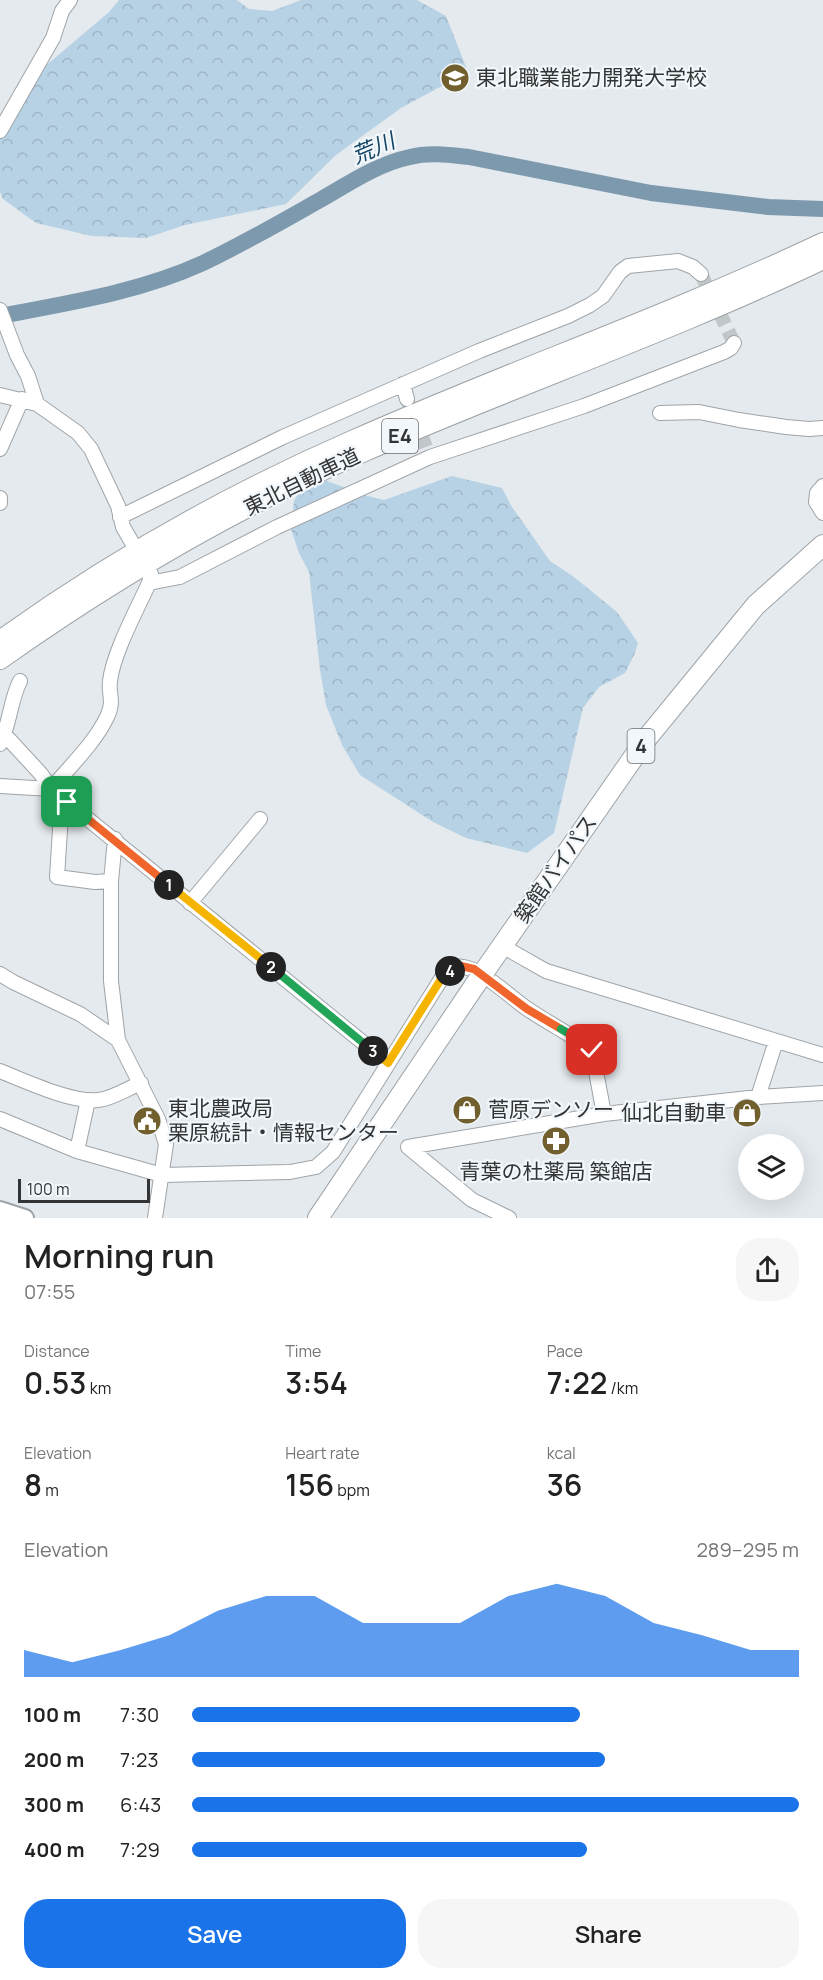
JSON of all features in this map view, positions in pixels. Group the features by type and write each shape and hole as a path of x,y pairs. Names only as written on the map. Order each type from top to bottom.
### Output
{"highway":[{"name":"東北自動車道","path":"0,641 118,562 198,516 276,476 351,441 692,301 823,243"},
{"name":"東北自動車道","path":"0,659 128,573 205,529 283,490 358,454 676,324 823,259"},
{"name":"築館バイパス","path":"318,1218 480,977 646,738 756,605 823,544"}],"main road":[{"path":"0,1210 25,1218"}],"street":[{"path":"0,131 53,38 62,11 69,0"},
{"path":"120,517 283,437 479,351 568,316 603,296 620,272 628,266 678,261 693,267 701,274"},
{"path":"0,310 30,383 31,400 0,449"},
{"path":"51,789 97,734 108,715 112,701 109,682 116,659 150,579 180,577 428,452 584,406 724,352 734,344"},
{"path":"403,384 407,399"},
{"path":"0,395 31,400 80,437 91,449 117,506 123,527 134,546"},
{"path":"660,413 699,412 786,427 823,428"},
{"path":"823,486 817,493 816,501 823,513"},
{"path":"0,498 0,503"},
{"path":"20,681 2,739 41,774 51,789 388,1063"},
{"path":"0,786 51,789"},
{"path":"67,802 61,814 57,878 95,882 111,881"},
{"path":"190,903 260,819"},
{"path":"115,839 111,881 111,981 118,1040 158,1119 166,1144 155,1218"},
{"path":"502,946 546,971 823,1055"},
{"path":"0,1119 77,1151 162,1175 290,1172 316,1167 333,1152 443,976 461,966 474,969 527,1009 578,1039 592,1050 604,1114"},
{"path":"0,974 80,1014 118,1040"},
{"path":"758,1097 776,1041"},
{"path":"0,1071 48,1090 88,1100 100,1100 141,1083"},
{"path":"509,1218 472,1200 408,1148 604,1114 758,1097 823,1093"},
{"path":"77,1151 88,1100"}],"green space":[{"path":"119,0 237,0 249,9 272,11 301,0 417,0 446,16 468,72 401,108 336,155 286,204 185,225 146,238 92,236 36,223 3,199 0,192 0,121 16,91 109,12"},
{"path":"452,476 502,488 512,507 550,561 574,577 617,612 638,643 625,673 599,687 583,708 554,833 527,853 466,838 433,822 360,775 342,745 326,705 309,572 299,553 291,529 294,501 304,484 324,480 384,500"}],"waterway":[{"name":"荒川","path":"0,316 129,289 179,273 247,241 374,169 417,155 440,154 469,157 651,193 768,207 823,209"}],"tunnel":[{"path":"701,274 734,343"},
{"path":"407,399 426,447"}],"place":[{"name":"東北職業能力開発大学校","path":"455,78"},
{"name":"菅原デンソー","path":"467,1110"},
{"name":"仙北自動車","path":"747,1113"},
{"name":"東北農政局 栗原統計・情報センター","path":"147,1121"},
{"name":"青葉の杜薬局 築館店","path":"556,1141"}],"route":[{"path":"67,802 388,1063 443,976 461,966 474,969 527,1009 578,1039 592,1050"}]}
